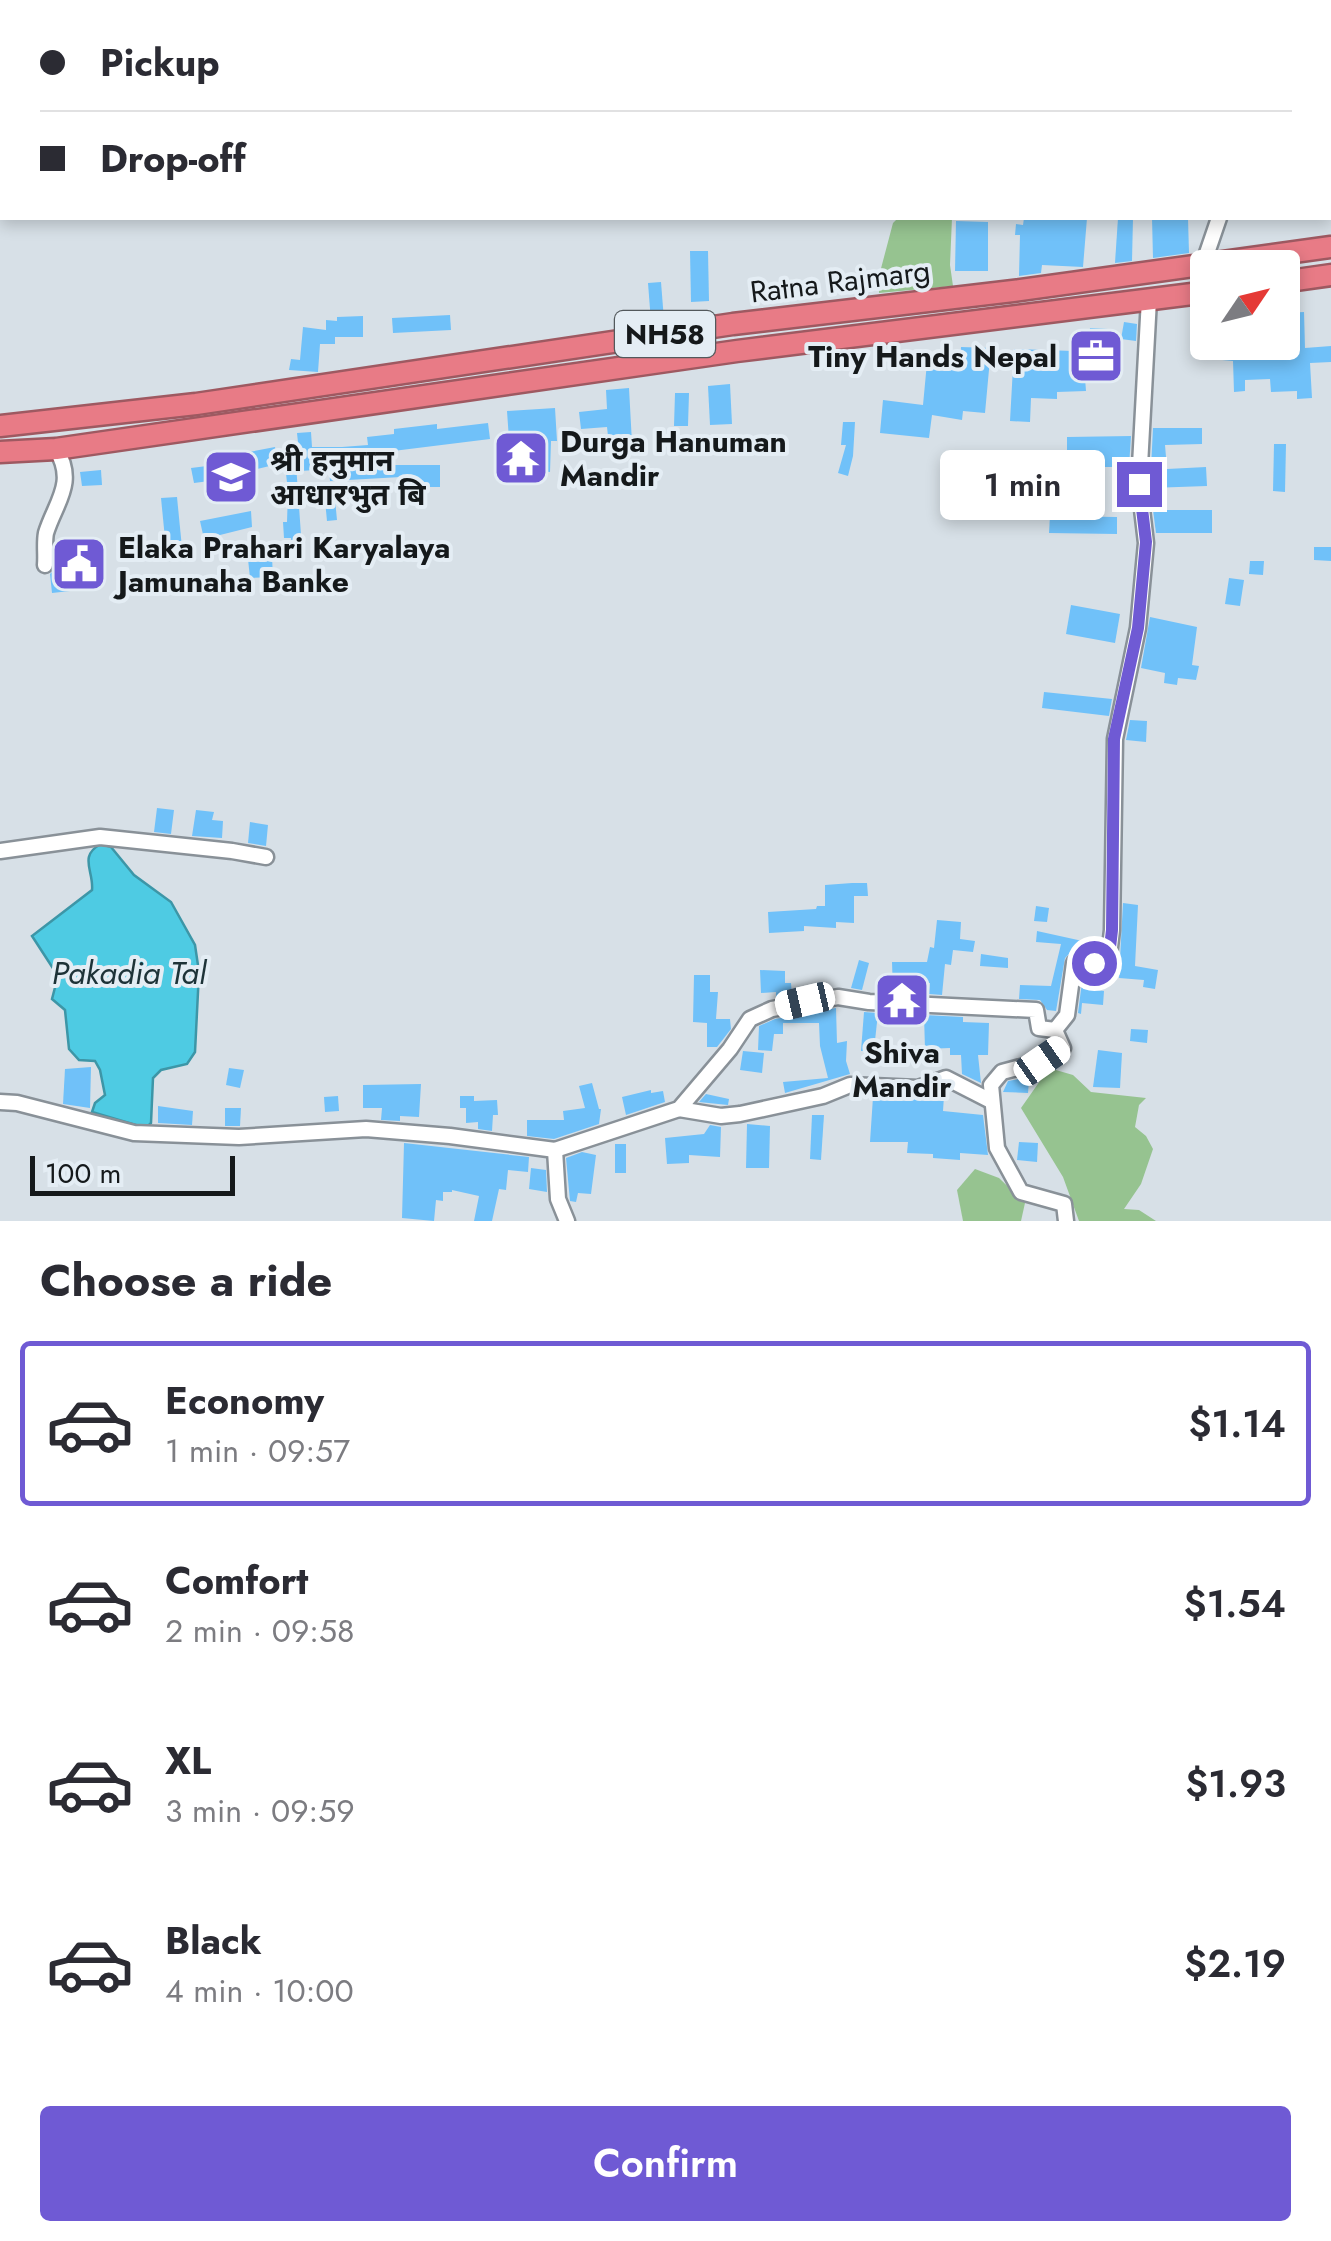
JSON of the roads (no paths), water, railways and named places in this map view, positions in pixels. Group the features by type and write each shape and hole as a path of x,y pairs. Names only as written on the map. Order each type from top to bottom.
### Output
{"highway":[{"name":"Ratna Rajmarg","path":"1300,253 1331,248"},
{"name":"Ratna Rajmarg","path":"0,426 234,398 733,324 1190,268"},
{"path":"1300,280 1331,276"},
{"name":"Ratna Rajmarg","path":"0,452 56,449 737,350 1190,294"}],"street":[{"path":"1208,250 1218,220"},
{"path":"1056,1030 1068,1014 1074,962 1104,964 1109,956 1114,739 1138,628 1146,542 1139,484 1149,300"},
{"path":"45,565 46,534 62,500 64,471 56,449"},
{"path":"0,852 100,836 266,857"},
{"path":"678,1109 730,1049 750,1019 805,1001 838,997 1036,1010 1040,1028 1056,1030"},
{"path":"1056,1030 1062,1048 1042,1061 1002,1072 990,1085 997,1148 1020,1192 1064,1204 1066,1221"},
{"path":"0,1102 17,1102 134,1133 239,1137 366,1129 555,1150 678,1109 722,1116 740,1114 823,1096 850,1085 918,1088 946,1078 991,1101"},
{"path":"555,1150 558,1200 567,1221"}],"water":[{"name":"Pakadia Tal","path":"101,844 111,847 134,875 171,902 195,945 199,972 195,1052 187,1064 161,1070 153,1078 151,1123 146,1128 92,1112 95,1103 105,1095 100,1070 95,1061 79,1060 69,1049 65,1010 52,999 58,976 32,936 92,890 89,859"}],"place":[{"name":"Tiny Hands Nepal","path":"1096,356"},
{"name":"Durga Hanuman Mandir","path":"521,458"},
{"name":"श्री हनुमान आधारभुत बि","path":"231,477"},
{"name":"Elaka Prahari Karyalaya Jamunaha Banke","path":"79,564"},
{"name":"Shiva Mandir","path":"902,1000"}]}
